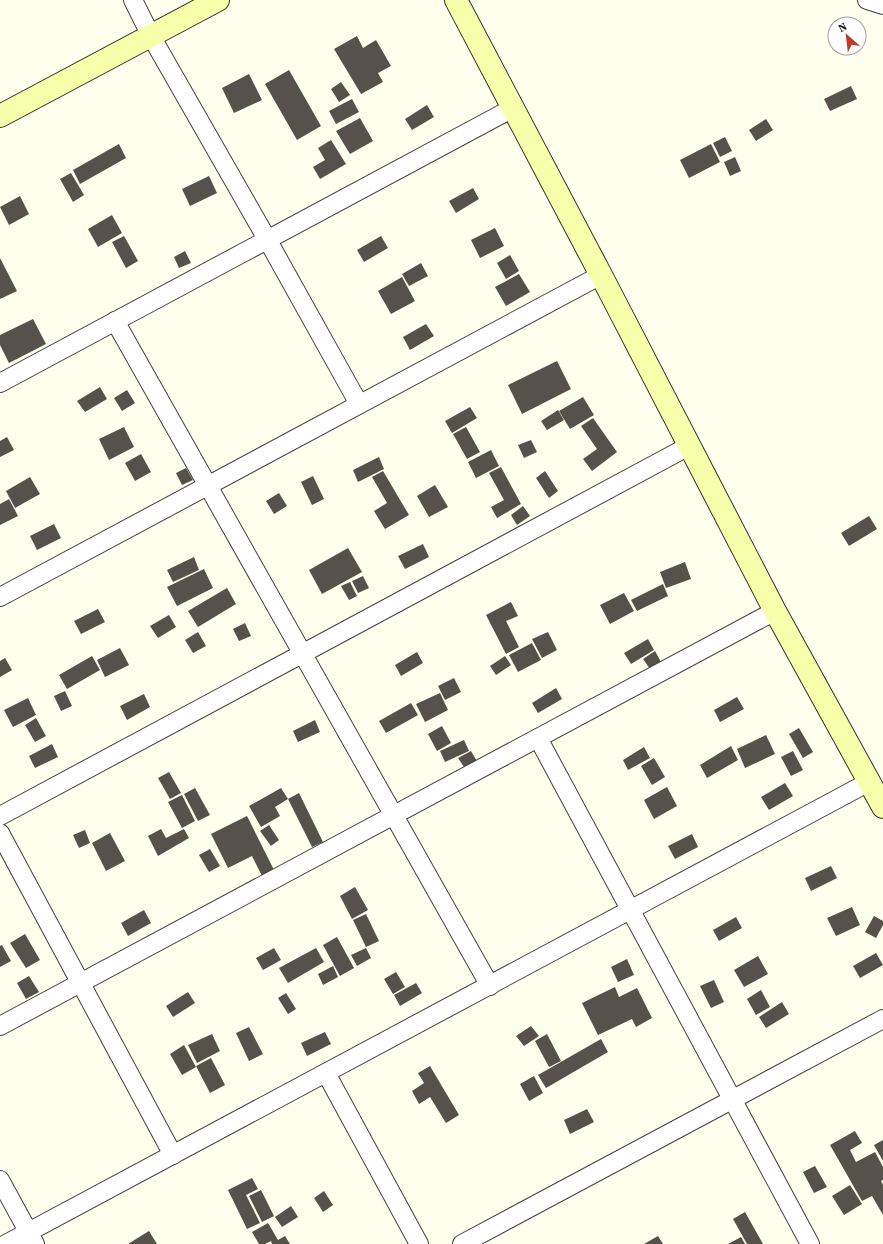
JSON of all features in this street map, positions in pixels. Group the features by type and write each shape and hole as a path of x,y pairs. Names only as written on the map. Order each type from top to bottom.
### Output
{"street":[{"path":"133,0 151,36 359,404"},
{"path":"0,116 218,0"},
{"path":"456,0 601,275 775,611 883,807"},
{"path":"867,0 883,5"},
{"path":"0,383 513,108"},
{"path":"0,597 601,275"},
{"path":"115,321 490,986"},
{"path":"0,816 689,446"},
{"path":"0,1026 775,611"},
{"path":"538,738 810,1244"},
{"path":"6,1244 31,1238 173,1155 869,782"},
{"path":"0,833 173,1155"},
{"path":"462,1244 883,1018"},
{"path":"326,1073 419,1244"},
{"path":"0,1180 31,1238"}],"building":[{"path":"357,36 363,48 376,40 391,66 378,73 383,82 361,94 334,49"},
{"path":"289,70 321,126 297,140 265,84"},
{"path":"249,74 262,100 234,113 222,88"},
{"path":"341,82 350,95 339,102 331,89"},
{"path":"851,86 857,99 830,111 824,99"},
{"path":"352,99 359,112 336,124 329,111"},
{"path":"427,105 434,117 412,130 405,119"},
{"path":"360,118 373,141 350,154 336,131"},
{"path":"766,119 773,130 756,141 749,130"},
{"path":"725,137 732,151 720,157 713,143"},
{"path":"331,140 346,164 320,179 313,167 325,160 318,148"},
{"path":"119,144 126,158 80,184 73,170"},
{"path":"711,144 720,162 689,178 680,160"},
{"path":"735,157 741,171 730,176 724,162"},
{"path":"71,173 84,195 73,202 60,179"},
{"path":"209,176 217,193 190,206 182,189"},
{"path":"473,188 479,199 456,213 449,201"},
{"path":"20,196 29,214 9,225 0,207"},
{"path":"112,215 122,233 98,247 88,229"},
{"path":"495,228 504,246 480,258 471,240"},
{"path":"124,236 138,261 126,268 112,242"},
{"path":"381,236 388,248 364,262 357,250"},
{"path":"185,251 191,263 179,268 174,257"},
{"path":"510,255 519,271 506,279 497,263"},
{"path":"0,258 17,291 0,299"},
{"path":"421,263 428,276 409,286 402,274"},
{"path":"519,274 530,292 506,306 495,287"},
{"path":"402,277 415,301 391,314 378,291"},
{"path":"33,319 46,344 9,363 0,345 0,335"},
{"path":"426,324 434,336 410,350 403,337"},
{"path":"557,361 571,389 522,414 508,385"},
{"path":"100,387 107,399 85,412 77,401"},
{"path":"127,390 135,403 122,411 114,398"},
{"path":"583,397 594,415 570,429 559,411"},
{"path":"470,407 477,418 452,433 445,421"},
{"path":"558,410 564,420 547,430 541,421"},
{"path":"593,418 617,452 592,471 583,459 597,449 581,426"},
{"path":"124,427 134,447 109,460 99,439"},
{"path":"466,427 480,452 467,459 453,434"},
{"path":"7,437 14,450 0,457 0,441"},
{"path":"531,440 537,452 524,458 518,445"},
{"path":"491,450 499,466 476,478 468,462"},
{"path":"141,454 151,472 135,481 125,463"},
{"path":"379,457 384,469 358,482 353,470"},
{"path":"501,467 521,504 497,518 491,507 504,500 489,473"},
{"path":"186,468 193,480 182,485 176,473"},
{"path":"383,471 409,515 385,529 374,511 387,503 372,477"},
{"path":"545,471 558,491 549,498 536,478"},
{"path":"313,476 324,499 312,505 301,482"},
{"path":"30,477 40,494 15,508 6,491"},
{"path":"435,485 448,507 429,517 417,496"},
{"path":"279,493 287,506 274,514 266,501"},
{"path":"9,499 18,516 0,525 0,504"},
{"path":"523,506 530,516 517,525 511,515"},
{"path":"869,516 877,529 849,546 841,533"},
{"path":"54,524 61,538 37,550 30,536"},
{"path":"423,544 429,557 405,569 398,556"},
{"path":"348,548 362,572 322,594 309,570"},
{"path":"194,557 199,570 173,582 167,570"},
{"path":"685,562 691,579 666,588 660,572"},
{"path":"204,569 213,588 177,606 167,587"},
{"path":"363,576 369,588 358,593 352,581"},
{"path":"350,582 357,596 349,600 341,586"},
{"path":"663,584 668,596 637,611 631,600"},
{"path":"227,588 236,604 198,627 188,611"},
{"path":"624,593 634,611 610,624 600,605"},
{"path":"511,602 518,616 506,621 519,647 506,654 486,615"},
{"path":"98,609 105,622 81,634 74,621"},
{"path":"169,615 176,627 158,638 150,626"},
{"path":"245,623 251,636 239,641 233,629"},
{"path":"198,632 206,646 193,653 185,640"},
{"path":"548,632 557,650 542,658 532,639"},
{"path":"648,639 654,650 631,664 624,653"},
{"path":"532,643 541,660 518,672 509,655"},
{"path":"120,648 129,665 105,677 97,660"},
{"path":"655,651 661,662 650,669 643,659"},
{"path":"417,652 423,663 401,676 395,665"},
{"path":"92,656 100,670 67,689 59,675"},
{"path":"505,656 511,665 496,675 490,666"},
{"path":"5,658 12,670 0,677 0,661"},
{"path":"454,678 461,692 445,700 438,686"},
{"path":"556,688 562,699 538,713 532,703"},
{"path":"65,691 72,706 61,711 54,696"},
{"path":"440,693 448,710 425,722 416,704"},
{"path":"144,694 150,707 127,720 120,706"},
{"path":"737,697 744,709 720,722 714,710"},
{"path":"28,698 36,715 13,727 4,710"},
{"path":"411,703 418,715 386,733 379,721"},
{"path":"36,718 46,736 35,742 25,725"},
{"path":"315,720 320,732 298,742 293,731"},
{"path":"442,726 451,743 437,751 428,734"},
{"path":"799,728 813,752 803,758 789,734"},
{"path":"766,735 775,754 745,768 737,749"},
{"path":"464,740 469,751 445,762 440,751"},
{"path":"52,744 58,757 35,768 29,756"},
{"path":"731,746 738,760 707,778 700,765"},
{"path":"644,747 650,758 628,770 623,760"},
{"path":"471,751 478,763 466,770 458,758"},
{"path":"793,751 803,770 791,776 781,757"},
{"path":"654,758 665,777 652,785 641,766"},
{"path":"169,772 181,793 170,799 158,778"},
{"path":"785,783 793,796 769,810 761,797"},
{"path":"667,787 677,806 654,819 644,800"},
{"path":"195,788 210,815 198,821 184,794"},
{"path":"281,788 288,799 275,807 280,816 261,827 249,806"},
{"path":"299,793 323,842 312,847 288,799"},
{"path":"182,795 195,821 182,828 168,802"},
{"path":"247,816 274,870 262,876 252,856 228,868 211,834"},
{"path":"269,825 279,840 271,846 260,831"},
{"path":"161,829 166,838 184,829 189,838 158,856 148,836"},
{"path":"85,830 90,843 79,848 73,835"},
{"path":"110,833 125,861 106,871 92,843"},
{"path":"692,834 698,847 675,859 668,846"},
{"path":"210,849 220,866 209,872 199,855"},
{"path":"831,866 837,878 811,891 805,878"},
{"path":"355,887 368,910 352,919 340,896"},
{"path":"852,907 860,925 836,936 827,918"},
{"path":"144,910 151,923 128,936 121,923"},
{"path":"366,914 379,941 366,947 353,920"},
{"path":"874,916 883,921 883,925 876,938 865,932"},
{"path":"736,917 742,928 719,941 713,930"},
{"path":"25,934 40,960 26,968 10,943"},
{"path":"337,937 354,968 340,976 323,945"},
{"path":"2,945 11,961 0,967 0,946"},
{"path":"274,948 281,960 263,970 256,958"},
{"path":"316,948 324,962 288,983 279,968"},
{"path":"366,948 371,958 357,966 351,955"},
{"path":"876,953 883,965 860,978 853,966"},
{"path":"758,956 768,974 744,987 734,970"},
{"path":"627,959 634,975 618,982 611,967"},
{"path":"333,966 338,977 323,985 318,974"},
{"path":"396,972 405,987 393,994 384,979"},
{"path":"29,976 39,992 26,999 17,983"},
{"path":"714,980 724,1002 711,1008 700,986"},
{"path":"416,983 422,993 400,1006 394,995"},
{"path":"615,987 619,997 637,988 652,1018 636,1027 632,1019 598,1035 582,1003"},
{"path":"761,990 770,1007 756,1015 747,999"},
{"path":"188,992 195,1003 173,1017 166,1006"},
{"path":"286,993 296,1009 288,1014 278,998"},
{"path":"782,1002 789,1014 766,1028 759,1017"},
{"path":"531,1026 539,1036 524,1046 516,1036"},
{"path":"249,1027 263,1054 249,1061 236,1033"},
{"path":"325,1032 331,1044 307,1056 301,1043"},
{"path":"212,1034 220,1051 197,1063 188,1045"},
{"path":"547,1034 561,1061 549,1067 535,1041"},
{"path":"601,1039 608,1052 546,1088 538,1075"},
{"path":"184,1045 196,1067 182,1075 170,1054"},
{"path":"211,1058 225,1085 210,1093 196,1066"},
{"path":"430,1066 459,1115 446,1123 430,1097 419,1104 412,1091 424,1083 418,1073"},
{"path":"534,1076 543,1093 529,1101 520,1084"},
{"path":"587,1109 594,1122 570,1134 564,1120"},
{"path":"855,1131 862,1143 850,1150 856,1162 875,1152 883,1167 883,1180 881,1181 883,1185 883,1215 872,1196 862,1201 830,1145"},
{"path":"883,1140 883,1161 874,1145"},
{"path":"815,1166 827,1187 814,1193 803,1172"},
{"path":"252,1178 258,1189 246,1195 260,1223 247,1229 228,1190"},
{"path":"850,1185 862,1204 844,1215 832,1196"},
{"path":"261,1190 274,1216 262,1222 249,1196"},
{"path":"324,1191 333,1205 323,1212 314,1198"},
{"path":"291,1206 298,1217 282,1227 275,1217"},
{"path":"745,1212 763,1244 747,1244 733,1219"},
{"path":"268,1223 278,1240 285,1236 290,1244 272,1244 271,1241 265,1244 259,1244 252,1232"},
{"path":"149,1231 157,1244 128,1244"},
{"path":"658,1236 663,1244 644,1244"},
{"path":"741,1237 745,1244 728,1244"}]}
